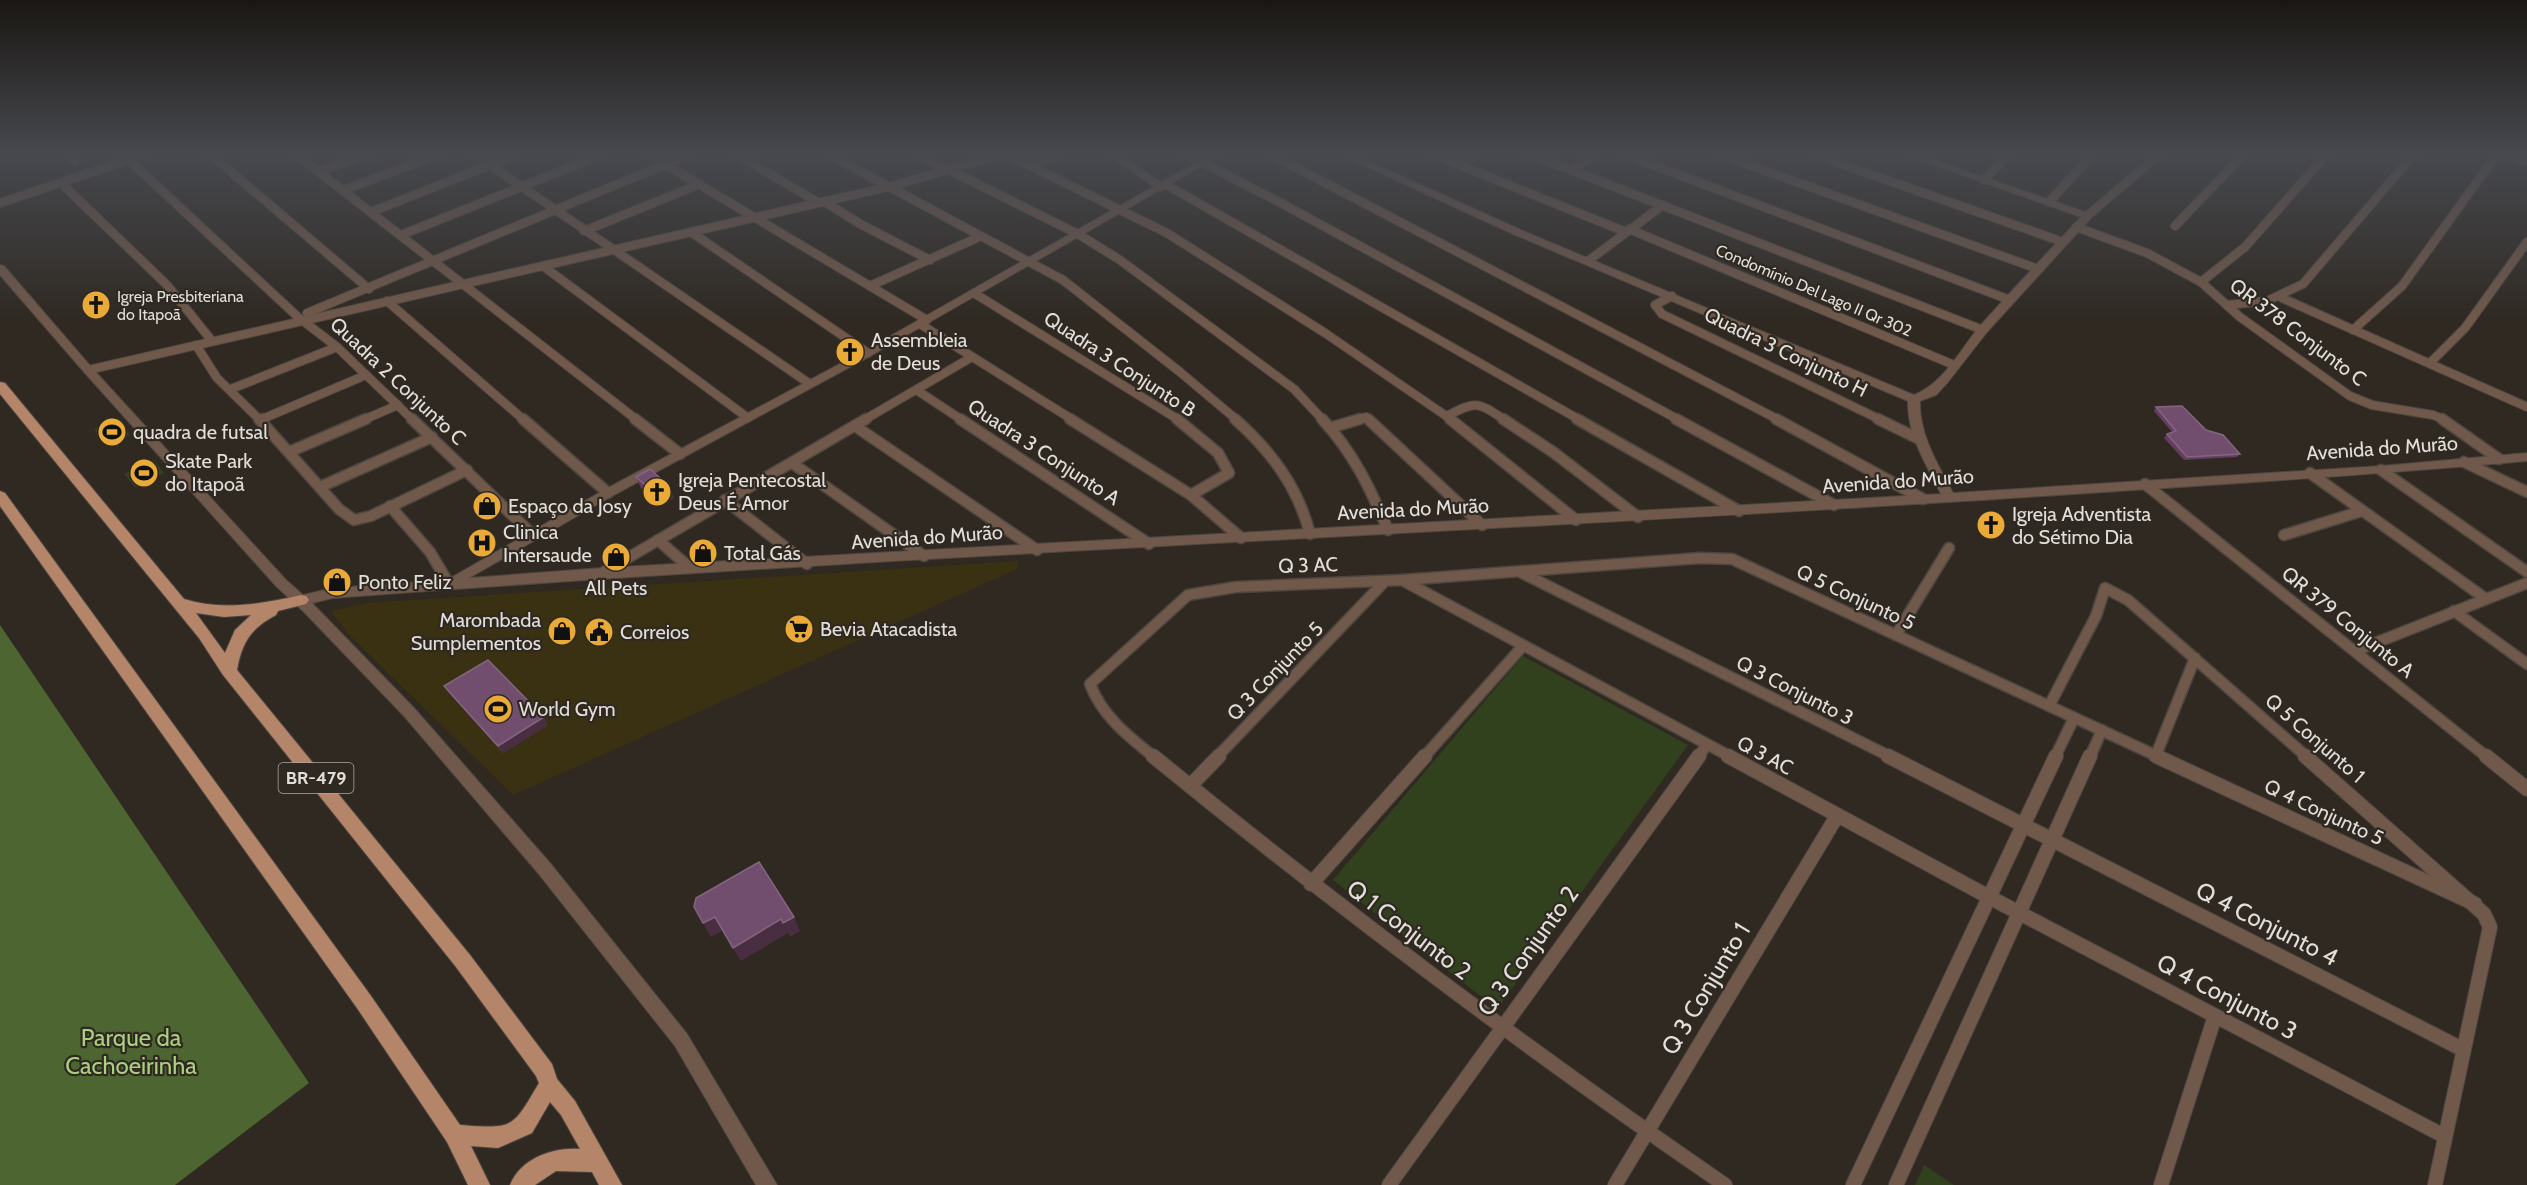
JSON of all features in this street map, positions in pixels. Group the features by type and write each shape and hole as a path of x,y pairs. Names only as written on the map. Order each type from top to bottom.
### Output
{"main road":[{"name":"BR-479","path":"0,386 177,602 229,671 463,961 545,1071 549,1084 568,1108 610,1185"},
{"path":"0,496 357,992 454,1135 479,1185"},
{"path":"177,602 199,610 216,612 301,600"},
{"path":"229,671 232,653 242,629 255,618 284,604"},
{"path":"454,1135 498,1138 525,1126 549,1084"},
{"path":"521,1185 530,1174 547,1162 572,1158 599,1162"}],"street":[{"path":"89,209 167,285 212,341"},
{"name":"Quadra 2 Conjunto C","path":"183,209 301,318 337,347 533,535"},
{"path":"275,209 369,289"},
{"path":"368,209 680,454"},
{"path":"371,212 378,209"},
{"path":"401,235 467,209"},
{"path":"584,231 638,209"},
{"path":"739,209 870,286 972,357 1191,495 1241,538"},
{"path":"88,370 301,318 464,284 791,209"},
{"path":"835,209 930,260"},
{"path":"929,209 1029,261 1071,286 1208,394 1276,465 1293,489 1309,522 1310,534"},
{"path":"1027,209 1078,234 1120,260 1294,389 1333,427 1367,480 1388,530"},
{"path":"1206,209 1739,511"},
{"path":"1291,209 1834,505"},
{"path":"1376,209 1724,390 1923,499"},
{"path":"1470,209 1914,399 1932,392 1983,330 2076,227 2095,209"},
{"name":"Condomínio Del Lago II Qr 302","path":"1572,209 1954,365"},
{"path":"1588,261 1657,209"},
{"path":"1674,209 1983,330"},
{"path":"1770,209 2010,300"},
{"path":"1872,209 2038,269"},
{"path":"1970,209 2063,242"},
{"path":"2069,209 2087,216"},
{"path":"2175,226 2191,209"},
{"path":"2201,282 2245,247 2278,209"},
{"path":"2227,305 2265,303 2282,298 2317,271 2368,209"},
{"path":"2353,330 2402,286 2458,209"},
{"path":"301,318 556,210 810,384"},
{"path":"390,506 443,569 449,584 608,493 868,353 1120,210 1167,233 1265,294 1448,416 1576,520"},
{"name":"QR 378 Conjunto C","path":"2076,227 2147,254 2201,282 2227,305 2350,396 2372,405 2433,416 2450,422 2499,459"},
{"path":"691,232 868,353"},
{"path":"870,286 979,237"},
{"path":"2430,363 2465,328 2527,242"},
{"path":"543,266 748,418"},
{"path":"0,268 88,370 281,583 301,600 409,712 544,868 681,1040 767,1185"},
{"name":"Quadra 3 Conjunto B","path":"974,293 1185,424 1228,467 1229,473 1191,495"},
{"name":"Quadra 3 Conjunto H","path":"1672,296 1655,305 1662,314 1728,344 1921,440"},
{"name":"QR 378 Conjunto C","path":"2282,298 2526,404"},
{"path":"387,301 608,493"},
{"path":"196,345 208,367 260,420 339,509 354,520 371,516 467,470"},
{"path":"231,389 337,347"},
{"path":"602,573 725,500 918,391 972,357"},
{"path":"260,420 366,375"},
{"name":"Quadra 3 Conjunto A","path":"918,391 1149,544"},
{"path":"1914,399 1913,407 1921,440 1949,498"},
{"path":"1448,416 1472,403 1481,404 1553,452 1638,517"},
{"path":"289,452 398,405"},
{"path":"1333,427 1365,417 1482,525"},
{"path":"855,426 1037,550"},
{"path":"320,486 432,437"},
{"name":"Avenida do Murão","path":"301,600 333,593 602,573 807,564 1739,511 2381,470 2527,457"},
{"path":"2464,462 2527,492"},
{"path":"792,463 924,556"},
{"path":"2381,470 2527,572"},
{"path":"2310,473 2486,599"},
{"name":"QR 379 Conjunto A","path":"2145,484 2527,789"},
{"path":"725,500 807,564"},
{"path":"2284,535 2362,511"},
{"path":"658,540 690,568"},
{"path":"1896,635 1950,548"},
{"name":"Q 5 Conjunto 5","path":"1402,580 1522,573 1700,558 1732,559 2156,755"},
{"name":"Q 3 Conjunto 3","path":"1522,573 2052,838"},
{"name":"Q 3 AC","path":"1090,684 1188,595 1236,587 1402,580 1522,647 1989,897"},
{"name":"Q 3 Conjunto 5","path":"1191,785 1385,581"},
{"path":"2355,651 2527,584"},
{"name":"Q 5 Conjunto 1","path":"2049,706 2096,616 2105,588 2128,600 2475,904 2490,927 2462,1049"},
{"path":"2454,611 2527,664"},
{"path":"1311,884 1522,647"},
{"path":"2156,755 2195,658"},
{"name":"Q 1 Conjunto 2","path":"1090,684 1094,695 1130,737 1311,884 1501,1027 1725,1185"},
{"path":"1853,1185 2074,718"},
{"path":"1896,1185 2102,730"},
{"name":"Q 3 Conjunto 2","path":"1389,1185 1706,746"},
{"name":"Q 4 Conjunto 5","path":"2156,755 2475,904"},
{"name":"Q 3 Conjunto 1","path":"1615,1185 1837,816"},
{"name":"Q 4 Conjunto 4","path":"2052,838 2462,1049"},
{"name":"Q 4 Conjunto 3","path":"1989,897 2444,1136"},
{"path":"2161,1185 2216,1016"},
{"path":"2434,1185 2462,1049"}],"green space":[{"name":"quadra de futsal","path":"116,419 130,435 107,445 94,429"},
{"name":"Skate Park do Itapoã","path":"154,460 164,473 135,487 124,474"},
{"name":"Parque da Cachoeirinha","path":"0,625 309,1083 175,1185 0,1185"},
{"path":"1523,656 1688,745 1497,1009 1333,880"},
{"path":"1924,1165 1954,1185 1915,1185"}],"sand":[{"path":"1018,561 1017,569 513,795 348,634 331,611 366,603"}],"building":[{"path":"2182,406 2206,430 2223,435 2240,454 2187,457 2167,434 2176,431 2156,407"},
{"path":"650,469 669,486 655,494 636,477"},
{"name":"World Gym","path":"488,660 544,717 498,746 444,686"},
{"path":"759,862 794,917 783,923 781,919 733,948 715,917 703,923 694,907 696,898"}],"place":[{"name":"Igreja Presbiteriana do Itapoã","path":"96,305"},
{"name":"Assembleia de Deus","path":"850,352"},
{"name":"quadra de futsal","path":"112,432"},
{"name":"Skate Park do Itapoã","path":"144,473"},
{"name":"Igreja Pentecostal Deus É Amor","path":"657,492"},
{"name":"Espaço da Josy","path":"487,506"},
{"name":"Igreja Adventista do Sétimo Dia","path":"1991,525"},
{"name":"Clinica Intersaude","path":"482,543"},
{"name":"Total Gás","path":"703,553"},
{"name":"All Pets","path":"616,557"},
{"name":"Ponto Feliz","path":"337,582"},
{"name":"Bevia Atacadista","path":"799,629"},
{"name":"Marombada Sumplementos","path":"562,631"},
{"name":"Correios","path":"599,632"},
{"name":"World Gym","path":"498,709"}]}
